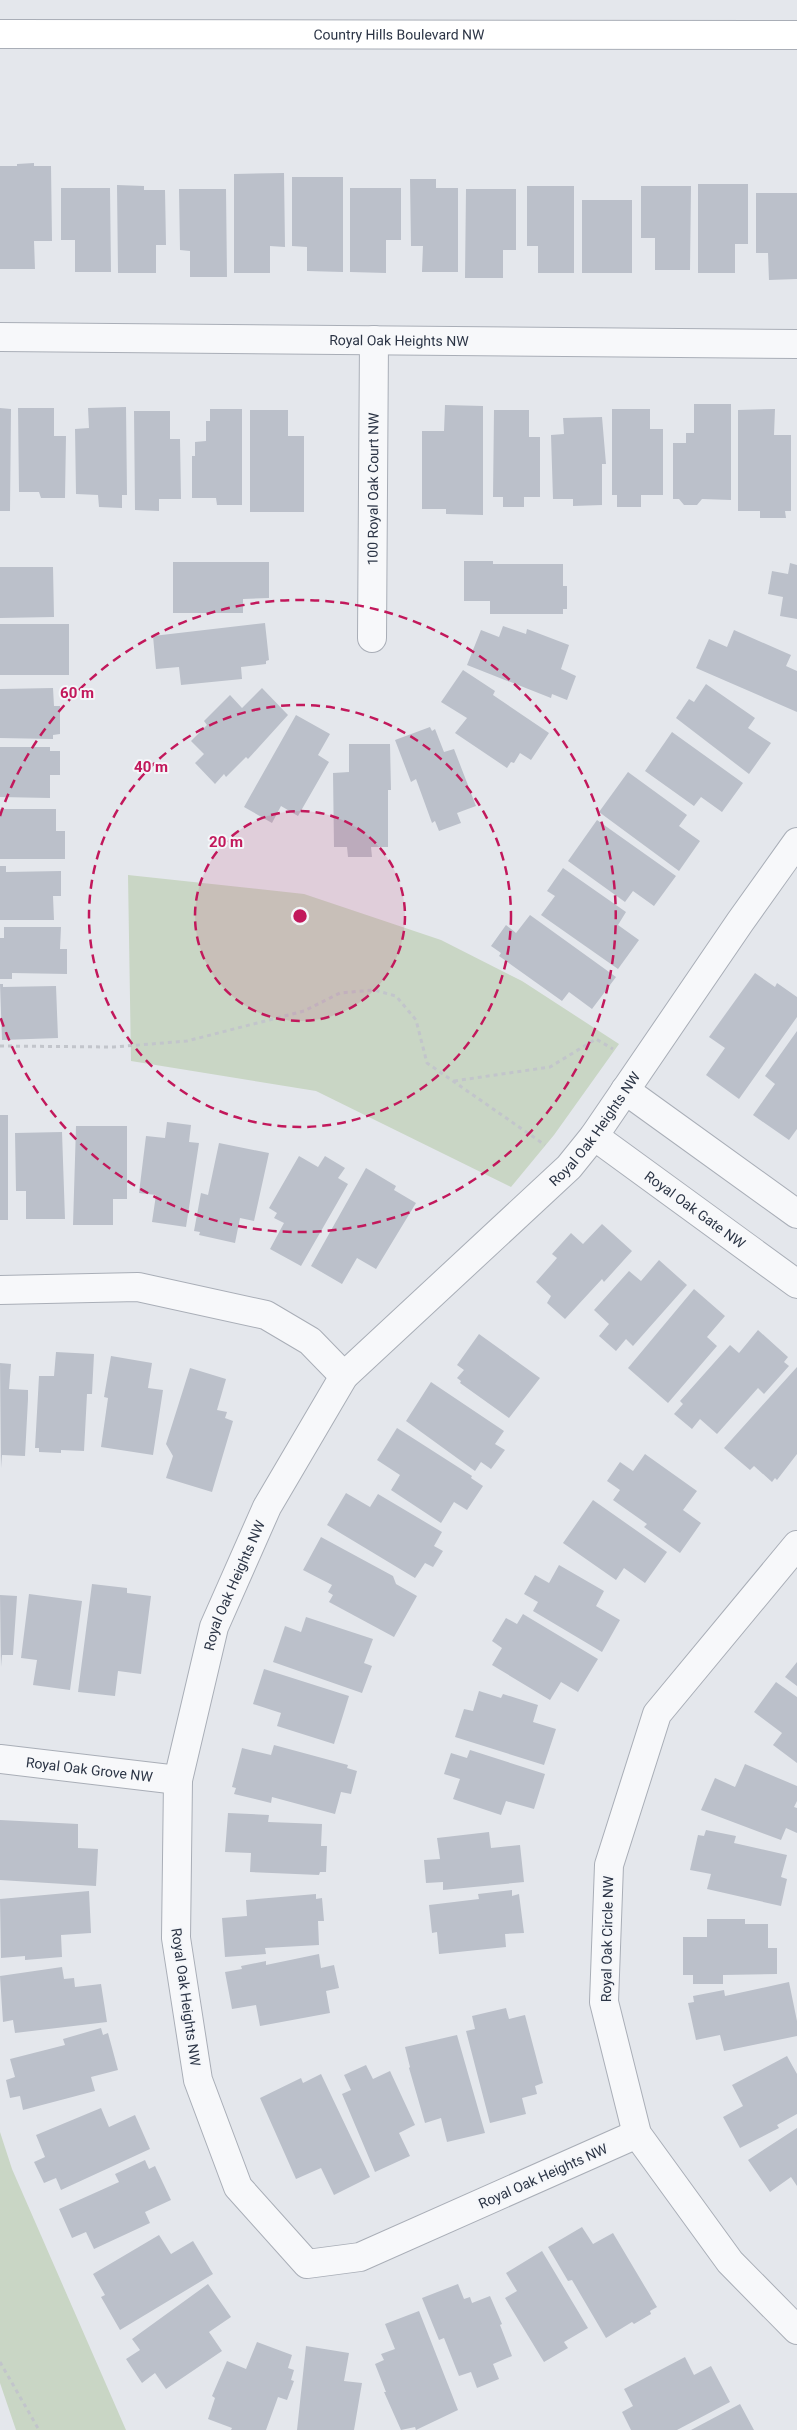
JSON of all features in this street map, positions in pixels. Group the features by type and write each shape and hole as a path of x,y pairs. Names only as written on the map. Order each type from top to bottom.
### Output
{"main road":[{"name":"Country Hills Boulevard NW","path":"0,34 797,35"}],"street":[{"name":"Royal Oak Heights NW","path":"0,337 797,344"},
{"name":"100 Royal Oak Court NW","path":"372,638 374,340"},
{"name":"Royal Oak Heights NW","path":"637,2134 360,2257 307,2264 238,2187 198,2080 176,1938 178,1780 214,1627 267,1507 344,1376 570,1167 594,1136 797,842"},
{"path":"625,1090 797,1214"},
{"name":"Royal Oak Gate NW","path":"594,1136 797,1284"},
{"path":"0,1290 138,1287 266,1314 310,1342 344,1376"},
{"name":"Royal Oak Circle NW","path":"797,1545 657,1714 609,1865 604,2002 637,2134 730,2262 797,2330"},
{"name":"Royal Oak Grove NW","path":"0,1759 178,1780"}],"path":[{"path":"0,1046 114,1047 187,1041 304,1011 340,993 374,990 396,996 416,1020 427,1063 538,1139 570,1167"},
{"path":"453,1081 550,1067 596,1039 641,1067"},
{"path":"0,2362 39,2430"}],"green space":[{"path":"128,875 304,894 441,940 522,981 619,1044 554,1135 511,1187 316,1091 131,1061"},
{"path":"0,2132 12,2169 126,2430 16,2430 0,2383"}],"building":[{"path":"34,163 34,166 51,166 52,241 34,241 35,269 0,269 0,166"},
{"path":"284,173 285,247 270,246 270,273 234,273 234,174"},
{"path":"292,177 343,177 343,272 307,271 307,247 292,246"},
{"path":"410,179 436,179 436,188 458,188 458,272 422,272 423,246 411,246"},
{"path":"698,184 748,184 748,244 735,244 735,273 698,273"},
{"path":"117,185 144,186 144,190 165,190 166,245 156,245 156,273 118,273"},
{"path":"527,186 574,186 574,273 538,273 538,246 527,246"},
{"path":"641,186 691,186 690,270 655,270 655,238 641,238"},
{"path":"61,188 110,188 111,272 75,272 75,240 61,240"},
{"path":"350,188 401,188 401,240 386,240 386,273 350,272"},
{"path":"179,189 226,189 227,277 190,277 190,251 180,250"},
{"path":"466,189 516,189 516,250 503,250 503,278 465,278"},
{"path":"756,193 797,193 797,279 769,280 768,253 756,253"},
{"path":"582,200 632,200 632,273 582,273"},
{"path":"694,404 731,404 731,500 702,499 697,505 684,505 679,499 673,499 673,443 686,443 686,433 694,433"},
{"path":"445,405 483,406 483,515 446,514 446,509 422,509 422,431 444,431"},
{"path":"126,407 127,495 122,495 122,508 99,507 98,495 76,494 75,429 89,428 88,408"},
{"path":"0,408 11,409 10,511 0,511"},
{"path":"18,408 54,408 54,436 66,436 65,498 41,498 39,492 19,492"},
{"path":"210,409 242,409 242,505 217,505 216,498 192,498 192,456 195,456 195,442 206,441 206,421 210,421"},
{"path":"612,409 650,409 650,429 663,429 663,495 641,495 641,507 617,507 617,495 612,495"},
{"path":"775,409 774,435 791,435 791,511 785,511 786,518 760,518 760,511 738,511 738,410"},
{"path":"250,410 288,410 288,436 304,436 304,512 250,512"},
{"path":"494,410 529,410 529,437 540,437 540,497 524,497 524,507 503,507 503,497 493,497"},
{"path":"134,411 170,411 170,439 180,439 181,499 159,499 159,511 135,510"},
{"path":"602,417 606,464 602,464 602,505 573,506 573,499 553,499 551,435 564,434 563,418"},
{"path":"464,561 493,561 493,564 563,564 563,586 567,586 567,609 563,609 563,614 490,614 490,601 464,601"},
{"path":"173,562 269,562 269,598 243,599 243,613 173,613"},
{"path":"790,563 797,565 797,619 780,616 783,597 768,594 772,571 788,574"},
{"path":"0,567 53,567 54,617 0,618"},
{"path":"265,623 269,660 266,661 266,664 241,667 242,679 181,685 179,667 156,669 153,636"},
{"path":"0,624 69,624 69,675 0,675"},
{"path":"503,626 526,634 527,629 569,645 561,669 576,676 567,700 552,694 551,698 467,665 481,630 499,637"},
{"path":"734,630 791,655 786,666 797,671 797,712 696,668 709,639 727,647"},
{"path":"463,670 495,691 493,695 549,733 531,760 520,753 514,763 511,762 507,768 455,733 467,718 441,702"},
{"path":"706,684 755,718 748,728 771,743 749,774 676,718 689,699 694,702"},
{"path":"53,688 54,706 60,706 60,734 53,735 53,739 0,738 0,689"},
{"path":"262,688 288,715 248,759 246,757 226,777 224,774 215,784 195,763 204,754 191,741 207,725 204,721 230,695 242,708"},
{"path":"296,715 330,734 318,755 329,762 298,816 281,806 272,823 244,807"},
{"path":"430,727 432,731 435,729 444,752 454,749 476,806 457,813 461,823 439,831 435,821 432,823 416,779 411,782 395,740"},
{"path":"672,732 743,783 722,812 701,797 694,806 645,771"},
{"path":"349,744 390,744 391,790 388,790 388,847 371,847 372,857 348,857 347,847 334,847 333,773 349,772"},
{"path":"0,747 50,747 50,751 60,751 60,775 50,775 50,798 0,797"},
{"path":"628,772 687,815 679,826 700,841 679,871 599,812"},
{"path":"0,809 56,809 56,831 65,831 65,859 0,859"},
{"path":"597,820 676,876 654,906 633,891 625,902 568,861"},
{"path":"0,866 6,866 6,872 61,871 61,896 53,896 54,920 0,920"},
{"path":"563,868 626,912 618,925 639,940 618,969 541,915 555,896 547,891"},
{"path":"530,915 616,977 592,1009 569,992 562,1001 499,956 501,953 491,946 506,925 516,933"},
{"path":"4,927 61,927 60,949 67,949 67,974 12,973 12,979 0,979 0,938 4,938"},
{"path":"755,973 775,987 777,983 797,997 797,1017 739,1099 706,1075 725,1048 709,1037"},
{"path":"0,984 3,984 3,987 56,986 58,1038 2,1040"},
{"path":"797,1031 797,1129 789,1140 753,1115 775,1084 765,1076"},
{"path":"0,1115 8,1115 8,1220 0,1220"},
{"path":"167,1122 191,1125 189,1142 199,1143 186,1227 152,1222 156,1195 139,1193 146,1136 165,1138"},
{"path":"76,1126 127,1126 127,1199 113,1199 113,1225 73,1225"},
{"path":"62,1132 65,1219 26,1219 26,1191 16,1191 15,1133"},
{"path":"219,1143 269,1153 254,1221 240,1218 235,1243 199,1235 200,1232 194,1231 201,1193 208,1195"},
{"path":"299,1156 318,1167 325,1156 345,1168 338,1178 348,1184 301,1266 270,1249 284,1223 274,1218 277,1213 269,1208"},
{"path":"366,1168 396,1186 394,1190 416,1203 376,1269 357,1258 342,1284 311,1266"},
{"path":"602,1224 632,1251 604,1282 602,1279 565,1319 547,1303 551,1296 536,1282 557,1258 552,1254 571,1233 583,1244"},
{"path":"659,1260 687,1285 633,1346 626,1339 616,1351 599,1336 609,1324 594,1310 629,1271 641,1281"},
{"path":"694,1289 725,1316 707,1337 717,1346 668,1403 628,1368"},
{"path":"758,1330 788,1357 784,1362 789,1366 764,1394 758,1388 717,1434 700,1419 692,1429 674,1414 683,1404 680,1401 730,1345 739,1353"},
{"path":"479,1334 540,1378 509,1418 460,1383 461,1381 457,1378 464,1370 457,1365"},
{"path":"56,1352 94,1354 92,1394 87,1394 84,1451 61,1450 61,1453 39,1452 39,1448 35,1448 39,1376 54,1376"},
{"path":"111,1356 152,1363 148,1388 163,1390 153,1455 101,1447 108,1398 104,1397"},
{"path":"0,1363 11,1364 9,1389 28,1390 25,1456 2,1455 1,1468"},
{"path":"797,1367 797,1454 777,1480 775,1478 772,1482 754,1466 750,1470 724,1448"},
{"path":"190,1368 226,1379 217,1410 227,1412 225,1418 233,1421 212,1492 166,1478 173,1456 166,1444"},
{"path":"431,1382 504,1431 495,1444 505,1450 491,1469 481,1462 475,1471 406,1421"},
{"path":"397,1428 472,1476 471,1478 483,1486 467,1510 454,1502 441,1523 391,1490 400,1475 377,1460"},
{"path":"645,1454 697,1491 683,1510 701,1523 680,1553 644,1527 647,1524 613,1500 620,1490 607,1481 620,1462 633,1471"},
{"path":"346,1493 370,1507 378,1494 442,1532 434,1546 443,1551 433,1567 425,1563 415,1578 327,1525"},
{"path":"593,1500 667,1552 645,1583 624,1568 616,1580 563,1543"},
{"path":"321,1537 393,1576 396,1584 417,1596 394,1637 329,1602 333,1595 328,1592 332,1585 303,1570"},
{"path":"559,1565 604,1591 596,1606 620,1620 602,1652 533,1611 538,1602 524,1594 535,1575 549,1583"},
{"path":"92,1584 127,1588 127,1593 151,1596 141,1674 118,1671 115,1696 78,1692"},
{"path":"29,1594 82,1601 70,1690 33,1685 37,1660 21,1658"},
{"path":"0,1595 17,1596 13,1655 2,1655 1,1667"},
{"path":"523,1614 598,1659 578,1692 561,1682 550,1700 492,1665 502,1648 492,1641 506,1618 517,1624"},
{"path":"306,1617 373,1639 364,1663 372,1666 362,1693 273,1662 285,1626 301,1632"},
{"path":"797,1662 797,1686 785,1677"},
{"path":"264,1669 349,1696 334,1744 277,1726 281,1713 253,1704"},
{"path":"776,1682 797,1697 797,1763 773,1745 782,1733 754,1712"},
{"path":"479,1691 501,1698 503,1694 538,1705 533,1722 556,1729 544,1765 455,1737 464,1709 473,1711"},
{"path":"274,1745 348,1765 347,1768 357,1771 351,1794 341,1792 335,1814 272,1797 271,1803 234,1794 236,1788 232,1787 242,1748 271,1755"},
{"path":"470,1750 545,1774 534,1809 506,1801 501,1815 453,1799 460,1779 444,1774 451,1753 467,1758"},
{"path":"745,1764 797,1786 797,1801 794,1807 797,1808 797,1833 786,1828 781,1840 701,1810 715,1778 735,1787"},
{"path":"228,1813 269,1815 268,1822 322,1824 321,1846 327,1846 326,1872 320,1872 319,1875 250,1872 251,1853 225,1852"},
{"path":"0,1820 78,1824 78,1848 98,1849 96,1886 0,1880"},
{"path":"706,1830 736,1836 734,1843 787,1855 781,1877 787,1879 781,1906 707,1889 711,1874 690,1870 698,1835 704,1836"},
{"path":"489,1832 491,1848 520,1845 524,1882 443,1890 443,1882 426,1883 424,1860 440,1859 437,1838"},
{"path":"512,1890 512,1896 519,1894 524,1933 505,1934 506,1947 439,1954 437,1932 432,1933 429,1905 479,1899 478,1894"},
{"path":"89,1891 91,1933 61,1935 62,1957 25,1960 25,1956 1,1958 0,1899"},
{"path":"316,1894 316,1899 322,1898 324,1921 318,1921 319,1945 265,1948 266,1954 225,1957 222,1918 247,1916 246,1900"},
{"path":"707,1919 745,1919 745,1924 768,1924 768,1948 777,1948 777,1974 723,1975 723,1984 693,1984 693,1975 683,1975 683,1937 707,1937"},
{"path":"319,1954 321,1968 334,1965 339,1988 326,1991 330,2013 260,2026 256,2005 232,2009 225,1972 242,1969 241,1966 266,1961 266,1965"},
{"path":"62,1967 64,1979 74,1978 75,1987 101,1984 107,2022 15,2033 13,2020 3,2022 0,1976"},
{"path":"789,1982 797,2021 797,2036 724,2051 720,2035 696,2040 688,2003 694,2002 693,1996 724,1990 725,1996"},
{"path":"506,2008 509,2019 525,2015 543,2083 535,2086 537,2094 522,2098 526,2114 490,2123 466,2031 475,2029 472,2016"},
{"path":"101,2028 103,2035 108,2033 118,2070 91,2077 95,2091 23,2110 20,2096 10,2098 6,2080 15,2077 10,2059 65,2045 63,2039"},
{"path":"457,2035 485,2133 447,2142 441,2118 425,2123 405,2047"},
{"path":"787,2056 797,2074 797,2114 777,2125 779,2128 740,2148 723,2117 743,2106 732,2085"},
{"path":"366,2065 373,2079 390,2071 415,2125 399,2133 410,2156 375,2172 342,2094 351,2090 344,2075"},
{"path":"321,2074 370,2177 334,2195 321,2168 296,2179 260,2098 301,2078 303,2083"},
{"path":"101,2108 109,2127 135,2115 150,2149 61,2190 56,2178 44,2183 34,2162 45,2157 36,2135"},
{"path":"797,2128 797,2186 791,2177 770,2192 748,2160"},
{"path":"145,2160 149,2169 155,2166 171,2200 145,2212 150,2223 94,2249 86,2232 72,2238 59,2209 119,2182 115,2174"},
{"path":"582,2227 593,2244 613,2233 657,2307 650,2311 651,2314 634,2324 632,2322 606,2338 572,2280 568,2281 548,2247"},
{"path":"159,2235 171,2254 193,2241 213,2274 120,2330 101,2297 105,2295 93,2274"},
{"path":"542,2251 588,2328 564,2342 568,2348 544,2362 505,2298 517,2291 506,2273"},
{"path":"208,2284 231,2317 209,2332 222,2351 166,2389 155,2373 142,2383 126,2359 140,2350 132,2339"},
{"path":"458,2284 464,2299 470,2297 472,2303 490,2296 502,2324 500,2325 512,2356 493,2364 499,2379 477,2388 471,2372 459,2376 444,2338 439,2340 422,2298"},
{"path":"419,2311 458,2410 416,2430 415,2427 401,2430 384,2392 386,2392 375,2364 384,2360 381,2354 395,2349 385,2324"},
{"path":"257,2342 292,2355 288,2368 294,2370 291,2380 294,2381 287,2400 278,2397 266,2430 231,2430 232,2428 208,2419 215,2398 212,2396 227,2361 246,2369"},
{"path":"306,2346 349,2353 344,2381 362,2383 354,2430 297,2430"},
{"path":"685,2357 694,2375 711,2366 730,2402 677,2430 631,2430 622,2412 633,2406 624,2389"},
{"path":"740,2404 754,2430 691,2430"}]}
